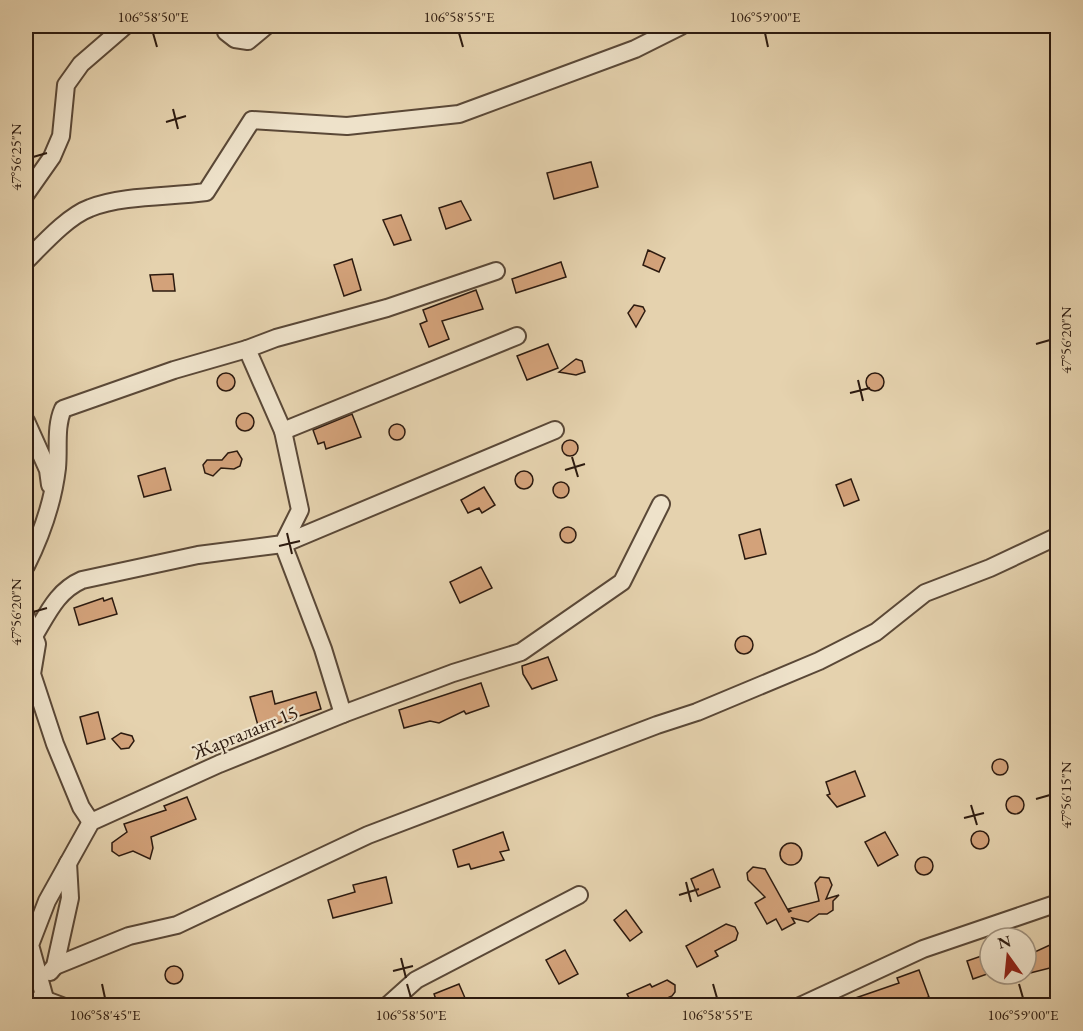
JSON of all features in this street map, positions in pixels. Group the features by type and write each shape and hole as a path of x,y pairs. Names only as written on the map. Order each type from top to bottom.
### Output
{"street":[{"path":"26,194 52,157 61,136 66,85 81,64 125,26"},
{"path":"225,26 226,32 235,39 248,41 266,26"},
{"path":"26,261 53,234 89,208 125,201 206,192 252,120 347,126 459,114 635,49 681,26"},
{"path":"26,566 43,527 57,470 58,420 63,409 174,370 247,349 276,338 387,308 496,271"},
{"path":"283,431 517,336"},
{"path":"247,349 283,431 300,510 283,544 323,649 343,714"},
{"path":"26,421 48,470 50,492"},
{"path":"34,636 59,594 82,580 198,555 283,544 555,430"},
{"name":"Жаргалант 15","path":"91,822 219,764 343,714 453,673 521,652 622,582 661,504"},
{"path":"55,966 129,936 177,925 368,835 647,728 698,712 819,661 876,632 925,593 990,568 1058,536"},
{"path":"26,616 37,644 32,674 55,744 81,807 91,822 47,901 30,945 46,1003"},
{"path":"41,983 55,966 70,898 68,862"},
{"path":"387,1005 416,980 579,895"},
{"path":"800,1005 923,950 1058,903"},
{"path":"26,1001 62,1005"}],"building":[{"path":"591,162 598,187 554,199 547,173"},
{"path":"461,201 471,220 446,229 439,208"},
{"path":"401,215 411,240 394,245 383,220"},
{"path":"648,250 665,258 659,272 643,265"},
{"path":"352,259 361,290 344,296 334,265"},
{"path":"561,262 566,277 516,293 512,279"},
{"path":"173,274 175,291 153,291 150,275"},
{"path":"476,290 483,309 442,321 449,339 429,347 420,324 427,321 423,310"},
{"path":"634,305 643,307 645,311 636,327 628,313"},
{"path":"548,344 558,368 527,380 517,356"},
{"path":"576,359 582,361 585,372 576,375 559,372"},
{"path":"226,373 232,376 235,382 232,388 226,391 220,388 217,382 220,376"},
{"path":"875,373 881,376 884,382 881,388 875,391 869,388 866,382 869,376"},
{"path":"245,413 251,416 254,422 251,428 245,431 239,428 236,422 239,416"},
{"path":"352,414 361,437 326,449 324,442 318,444 313,430"},
{"path":"397,424 403,426 405,432 403,438 397,440 391,438 389,432 391,426"},
{"path":"570,440 576,442 578,448 576,454 570,456 564,454 562,448 564,442"},
{"path":"237,451 242,459 240,466 234,469 221,468 213,476 205,473 203,465 207,460 222,460 228,453"},
{"path":"165,468 171,490 144,497 138,476"},
{"path":"520,471 528,471 533,476 531,487 520,489 515,484 515,476"},
{"path":"851,479 859,500 844,506 836,485"},
{"path":"561,482 567,484 569,490 567,496 561,498 555,496 553,490 555,484"},
{"path":"484,487 495,505 482,513 479,508 468,513 461,500"},
{"path":"568,527 574,529 576,535 574,541 568,543 562,541 560,535 562,529"},
{"path":"760,529 766,554 745,559 739,535"},
{"path":"481,567 492,588 460,603 450,582"},
{"path":"103,598 104,601 112,598 117,614 79,625 74,608"},
{"path":"740,636 748,636 753,641 751,652 740,654 735,649 735,641"},
{"path":"548,657 557,680 532,689 523,674 522,666"},
{"path":"481,683 489,706 466,714 464,711 439,723 430,721 404,728 399,710"},
{"path":"272,691 275,704 316,692 321,709 259,729 250,697"},
{"path":"98,712 105,739 87,744 80,717"},
{"path":"121,733 132,736 134,741 129,748 121,749 112,739"},
{"path":"997,759 1003,759 1008,767 1006,773 997,775 992,770 992,764"},
{"path":"855,771 865,796 837,807 827,795 830,794 826,782"},
{"path":"1015,796 1021,799 1024,805 1021,811 1015,814 1009,811 1006,805 1009,799"},
{"path":"187,797 196,819 151,837 153,848 150,859 133,851 119,856 112,851 112,843 127,832 124,824 166,810 164,806"},
{"path":"976,831 984,831 989,836 987,847 976,849 971,844 971,836"},
{"path":"503,832 509,850 500,852 504,860 471,869 469,864 458,867 453,850"},
{"path":"885,832 898,855 878,866 865,842"},
{"path":"791,843 801,850 802,854 795,864 791,865 781,858 780,854 787,844"},
{"path":"924,857 930,860 933,866 930,872 924,875 918,872 915,866 918,860"},
{"path":"753,867 765,869 789,912 791,911 788,909 819,901 815,883 820,877 829,878 832,885 826,899 839,895 833,901 833,910 827,914 819,914 808,922 792,918 795,923 782,930 776,919 767,924 755,903 765,897 748,880 747,873"},
{"path":"713,869 720,887 698,896 691,879"},
{"path":"386,877 392,903 333,918 328,900 355,892 353,885"},
{"path":"626,910 642,932 630,941 614,920"},
{"path":"726,924 735,927 738,933 736,940 715,951 718,956 697,967 686,946"},
{"path":"1052,944 1058,966 1038,971 1038,950"},
{"path":"565,950 578,974 559,984 546,960"},
{"path":"978,957 978,977 973,979 967,961"},
{"path":"174,966 180,969 183,975 180,981 174,984 168,981 165,975 168,969"},
{"path":"919,970 929,997 904,1005 842,1005 841,1003 899,983 897,978"},
{"path":"667,980 675,985 675,992 672,996 658,1002 660,1005 633,1005 627,994 650,984 652,987"},
{"path":"459,984 468,1005 438,1005 434,994"}]}
